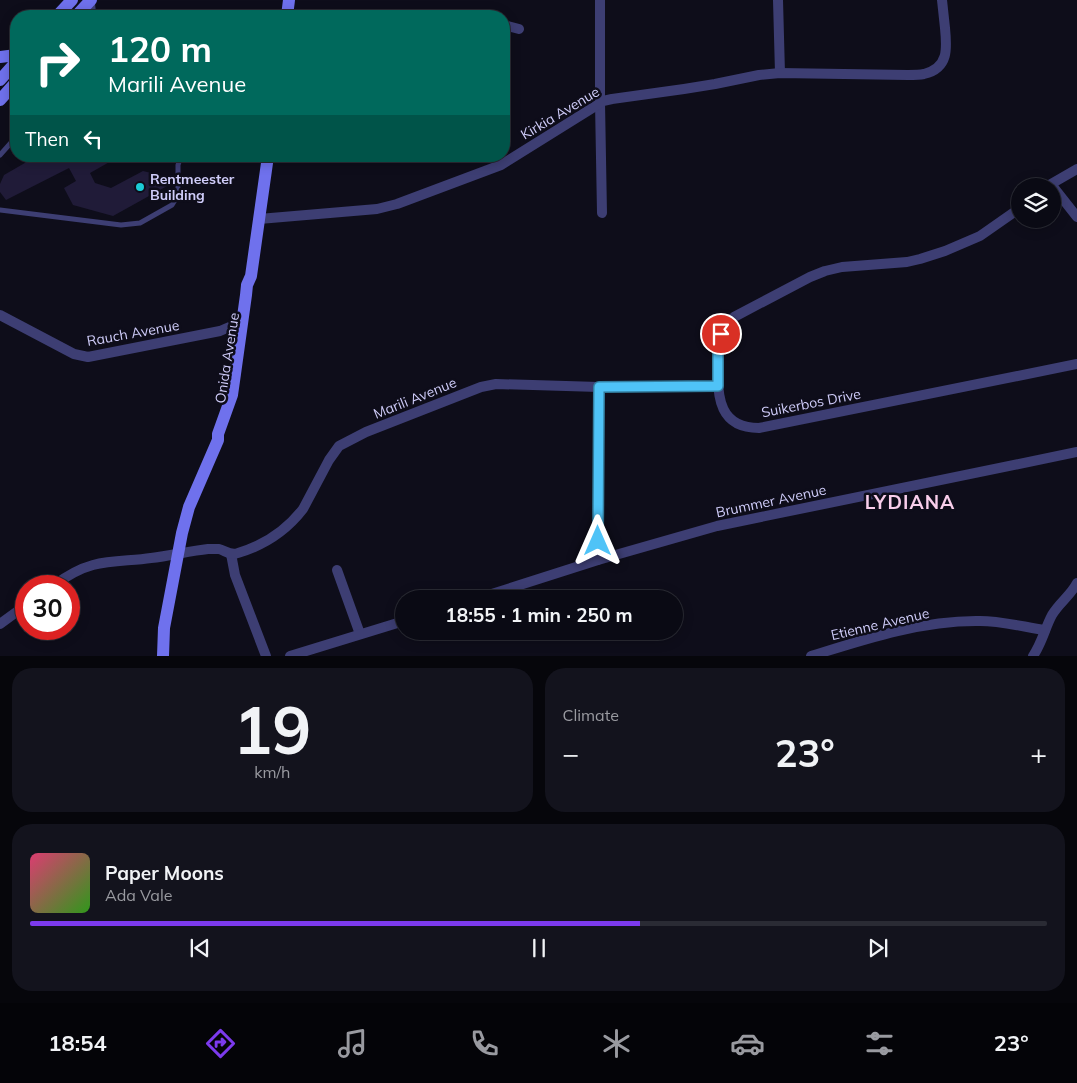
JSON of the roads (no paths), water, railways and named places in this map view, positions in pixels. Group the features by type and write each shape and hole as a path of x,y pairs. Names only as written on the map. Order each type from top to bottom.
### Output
{"street":[{"path":"63,10 72,0"},
{"path":"82,10 91,0"},
{"path":"600,0 602,213"},
{"path":"778,0 780,73"},
{"name":"Kirkia Avenue","path":"510,159 600,103 612,99 780,73 920,74 931,71 942,63 947,48 942,0"},
{"path":"510,27 519,29"},
{"path":"0,100 8,80"},
{"name":"Onida Avenue","path":"218,440 218,434 232,394 267,162"},
{"name":"Kirkia Avenue","path":"259,219 376,209 397,204 506,162"},
{"path":"1061,178 1077,169"},
{"path":"1061,198 1077,217"},
{"name":"Suikerbos Drive","path":"1011,214 980,236 920,259 907,262 842,267 825,271 734,317 725,326 719,339 718,386 721,404 728,416 743,426 760,428 1077,364"},
{"name":"Onida Avenue","path":"163,656 164,628 177,554 189,507 218,440 225,433 230,422 238,394 252,298 253,284 251,276"},
{"name":"Rauch Avenue","path":"0,315 74,354 83,356 93,356 220,331 242,319"},
{"path":"220,331 230,334 240,343"},
{"name":"Marili Avenue","path":"70,575 92,565 214,549 223,550 231,554 261,545 290,524 304,509 339,446 366,432 476,388 492,384 599,387 718,386"},
{"path":"598,560 599,387"},
{"name":"Brummer Avenue","path":"504,590 598,560 732,522 1077,452"},
{"path":"231,554 235,575 266,656"},
{"path":"337,570 360,634"},
{"path":"1033,656 1054,612 1077,583"},
{"path":"0,624 15,613"},
{"name":"Etienne Avenue","path":"811,656 894,631 944,623 994,621 1045,630"},
{"path":"290,656 395,624"}],"lane":[{"path":"0,155 10,144"},
{"path":"0,210 134,225 167,208 175,200 178,187 179,162"}],"place":[{"name":"Rentmeester Building","path":"140,187"}],"district":[{"name":"LYDIANA","path":"910,502"}]}
